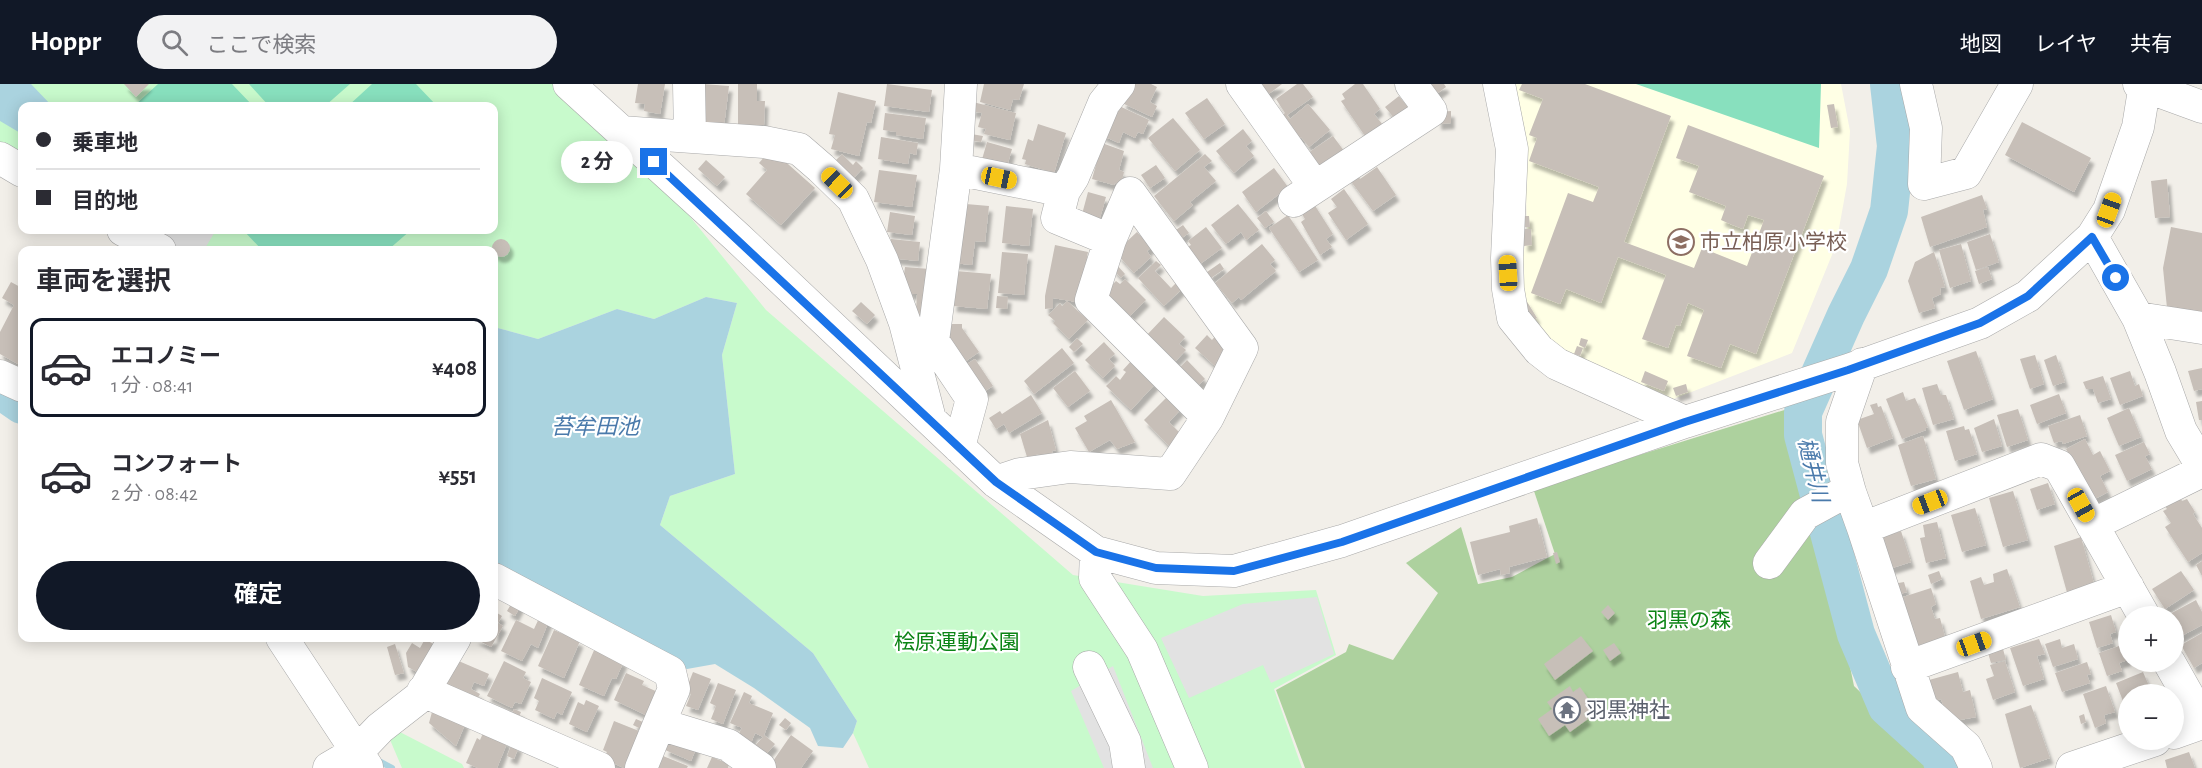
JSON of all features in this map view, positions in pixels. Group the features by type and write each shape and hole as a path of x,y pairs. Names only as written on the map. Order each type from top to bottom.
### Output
{"street":[{"path":"569,84 930,418 996,482 1096,552 1156,568 1234,571 1342,542 1685,422 1855,367 1980,323 2028,296 2092,237 2109,210 2135,137 2143,85 2202,107"},
{"path":"689,84 690,136"},
{"path":"959,447 972,399 933,341 956,169 961,84"},
{"path":"1110,240 1057,218 1064,191 1073,177 1104,103 1119,84"},
{"path":"1242,84 1304,194 1431,111 1411,84"},
{"path":"1499,84 1512,149 1507,258 1508,289 1514,318 1539,350 1557,364 1685,422"},
{"path":"1916,84 1926,128 1924,184 1966,173 2017,84"},
{"path":"621,132 764,142 799,148 853,199 882,260 905,323 930,418"},
{"path":"0,158 18,169"},
{"path":"956,169 1064,191"},
{"path":"996,482 1020,474 1070,467 1170,474 1208,417 1242,348 1130,193 1110,240 1091,300 1208,417"},
{"path":"130,234 153,246"},
{"path":"2092,237 2138,318 2181,431 2202,466"},
{"path":"2138,318 2202,328"},
{"path":"1855,367 1842,422 1844,494 1863,528 1922,708 1966,747 1976,768"},
{"path":"0,376 18,384"},
{"path":"1863,528 2042,459 2059,466 2138,606"},
{"path":"2092,525 2202,471"},
{"path":"1769,563 1806,513 1844,494"},
{"path":"1096,552 1095,578 1142,650 1192,768"},
{"path":"498,581 669,672 674,688 641,768"},
{"path":"1907,667 2128,588"},
{"path":"285,642 363,760"},
{"path":"329,768 363,760 380,728 421,696 453,642"},
{"path":"1089,667 1125,742 1129,768"},
{"path":"2174,672 2202,722 2184,729"},
{"path":"423,691 599,768"},
{"path":"659,724 728,745 760,768"},
{"path":"2072,768 2125,750"}],"shaded area":[{"name":"市立柏原小学校","path":"1513,84 1841,84 1850,131 1847,184 1836,245 1792,353 1668,401 1563,356 1537,332 1515,285 1527,238 1525,136"},
{"path":"143,234 214,234 206,246 166,246"},
{"path":"1317,597 1334,654 1271,683 1263,665 1189,698 1161,638 1243,604"},
{"path":"1113,666 1153,768 1104,768 1071,691"}],"green space":[{"name":"桧原運動公園","path":"0,84 574,84 621,132 766,310 1073,575 1203,596 1316,590 1336,655 1274,689 1302,768 869,768 853,733 857,721 813,653 660,525 670,496 735,474 722,355 737,303 706,297 654,319 617,309 538,339 498,328 498,246 153,246 130,234 498,234 498,102 18,102 18,169 0,158"},
{"path":"158,84 232,84 249,102 138,102"},
{"path":"249,84 350,84 330,102 265,102"},
{"path":"372,84 416,84 433,102 352,102"},
{"path":"1636,84 1821,84 1819,148"},
{"path":"247,234 406,234 393,246 258,246"},
{"name":"羽黒の森","path":"1794,407 1790,439 1831,574 1854,686 1905,735 1926,768 1305,768 1276,690 1346,652 1349,644 1393,660 1438,593 1406,563 1461,527 1478,584 1512,577 1555,554 1533,488"},
{"path":"394,729 462,764 464,768 402,768 388,735"}],"water":[{"path":"0,84 31,84 48,102 18,102 18,132 0,121"},
{"name":"苔牟田池","path":"706,297 737,303 722,355 735,474 670,496 660,525 813,653 857,721 853,733 843,748 818,746 810,728 754,688 715,664 687,669 672,666 498,571 498,328 538,339 617,309 654,319"}],"building":[{"path":"124,84 149,84 136,97"},
{"path":"638,84 665,84 660,114 644,111 645,104 635,103"},
{"path":"703,84 729,86 724,126 698,128"},
{"path":"738,84 757,84 757,101 765,101 764,125 738,125"},
{"path":"887,84 932,90 929,112 884,106"},
{"path":"984,84 1024,84 1019,100 1013,99 1010,110 980,102"},
{"path":"1131,84 1151,84 1157,87 1150,102 1157,106 1152,117 1122,103"},
{"path":"1257,84 1282,84 1266,96"},
{"path":"1297,84 1303,84 1313,97 1287,115 1290,119 1308,104 1330,130 1309,147 1301,137 1293,143 1274,121 1285,113 1276,99"},
{"path":"1355,84 1363,84 1380,109 1374,114 1383,125 1365,136 1341,101 1345,99 1342,94"},
{"path":"1421,84 1444,84 1446,87 1431,98"},
{"path":"1522,84 1585,84 1671,116 1624,242 1694,268 1702,248 1747,266 1764,220 1748,215 1743,229 1721,220 1726,206 1689,192 1699,166 1676,158 1688,125 1824,176 1756,354 1730,344 1721,368 1687,356 1704,310 1688,303 1680,326 1676,325 1668,348 1642,339 1666,275 1618,257 1601,303 1566,289 1560,304 1531,293 1568,193 1593,202 1599,187 1529,161 1537,138 1529,135 1543,99 1519,90"},
{"path":"838,92 876,101 871,123 867,122 859,156 831,149 835,135 829,134"},
{"path":"1399,96 1408,107 1394,118 1385,107"},
{"path":"1207,98 1225,124 1204,139 1185,113"},
{"path":"973,102 1016,113 1010,140 984,134 986,129 978,127 982,113 971,111"},
{"path":"1115,104 1149,120 1143,134 1138,132 1135,138 1123,132 1119,143 1101,135"},
{"path":"1834,104 1838,127 1831,128 1827,105"},
{"path":"1451,111 1451,123 1438,124 1437,112"},
{"path":"885,113 926,118 923,139 896,135 896,132 883,130"},
{"path":"1173,118 1200,150 1175,171 1148,138"},
{"path":"2022,122 2091,158 2074,192 2005,155"},
{"path":"1038,124 1066,133 1054,173 1025,164 1026,160 1022,159 1028,139 1033,141"},
{"path":"1243,129 1252,141 1246,146 1254,156 1234,173 1216,151"},
{"path":"971,134 983,136 981,142 970,140"},
{"path":"1333,136 1344,151 1320,169 1308,153"},
{"path":"881,137 918,143 916,155 910,153 908,164 878,159"},
{"path":"987,142 1012,149 1004,177 979,170"},
{"path":"1102,143 1124,151 1119,170 1124,172 1121,184 1115,183 1114,185 1092,179"},
{"path":"771,149 815,188 781,225 746,194 767,170 759,163"},
{"path":"842,154 853,165 856,161 863,168 850,182 832,164"},
{"path":"1205,154 1212,161 1204,167 1216,181 1190,202 1193,205 1174,221 1154,196"},
{"path":"706,160 725,177 717,186 698,169"},
{"path":"1156,165 1165,178 1150,188 1141,175"},
{"path":"1377,167 1396,195 1373,211 1347,176 1355,171 1360,179"},
{"path":"1274,168 1288,187 1256,212 1242,192"},
{"path":"879,170 917,175 912,207 874,202"},
{"path":"2167,179 2170,217 2155,218 2151,181"},
{"path":"1344,189 1368,224 1346,240 1328,213 1337,207 1331,199"},
{"path":"1088,192 1106,197 1097,228 1081,218"},
{"path":"1982,195 1987,209 1983,210 1987,227 1930,247 1921,217"},
{"path":"1312,201 1333,234 1326,239 1332,247 1320,255 1301,222 1305,219 1299,209"},
{"path":"966,204 989,206 985,242 975,241 972,265 954,263"},
{"path":"1238,204 1259,230 1246,240 1241,232 1226,244 1211,225"},
{"path":"1006,206 1033,209 1029,246 1002,243"},
{"path":"1266,211 1274,222 1265,228 1257,218"},
{"path":"890,212 915,216 912,235 887,232"},
{"path":"1288,215 1318,260 1299,272 1269,228"},
{"path":"1523,216 1529,216 1530,227 1524,227"},
{"path":"1183,225 1189,233 1176,242 1170,234"},
{"path":"1206,227 1222,248 1200,264 1187,247 1191,245 1188,241"},
{"path":"2171,227 2202,233 2202,312 2167,308 2163,268"},
{"path":"1524,229 1531,229 1532,245 1524,246"},
{"path":"1137,232 1144,239 1147,236 1154,245 1147,251 1151,257 1134,273 1118,255 1122,246"},
{"path":"1990,234 1999,262 1976,270 1967,242"},
{"path":"497,239 505,239 510,244 510,252 505,257 498,257 498,246 492,246"},
{"path":"891,239 920,242 918,261 890,258"},
{"path":"1262,244 1275,260 1270,264 1276,271 1241,300 1239,297 1232,303 1215,283"},
{"path":"1961,244 1971,281 1950,288 1939,250"},
{"path":"1055,245 1088,252 1081,290 1083,303 1053,298 1053,308 1045,309 1045,296"},
{"path":"1002,252 1028,254 1024,295 998,293"},
{"path":"1934,252 1945,287 1940,288 1941,294 1932,298 1935,308 1919,313 1908,281 1915,262"},
{"path":"1156,261 1161,265 1155,271 1171,288 1179,280 1185,286 1164,306 1138,278"},
{"path":"1220,263 1224,269 1211,278 1207,272"},
{"path":"1116,264 1125,274 1121,278 1112,268"},
{"path":"905,267 930,269 923,323 916,310 917,294 910,294 903,281"},
{"path":"1988,267 1992,279 1979,284 1975,271"},
{"path":"956,271 991,274 987,309 953,306"},
{"path":"1125,279 1146,300 1130,316 1140,325 1132,333 1100,297 1116,281 1120,284"},
{"path":"11,282 18,286 18,364 0,354 0,332 14,305 2,298"},
{"path":"997,296 1008,297 1007,309 996,308"},
{"path":"1526,300 1537,318 1531,322 1520,303"},
{"path":"1067,301 1088,320 1069,339 1048,315 1060,303 1062,306"},
{"path":"861,302 875,315 867,324 852,311"},
{"path":"1164,317 1185,337 1179,344 1186,350 1170,367 1145,337"},
{"path":"944,324 962,324 962,328 979,352 959,366"},
{"path":"1217,334 1231,348 1215,366 1195,348 1207,335 1212,340"},
{"path":"1077,338 1083,344 1074,352 1069,347"},
{"path":"1581,338 1588,340 1585,348 1579,345"},
{"path":"1104,342 1115,354 1109,359 1115,366 1103,378 1085,360"},
{"path":"1577,346 1583,348 1580,356 1574,354"},
{"path":"1062,348 1074,363 1034,394 1024,381"},
{"path":"1976,351 1993,399 1964,410 1947,361"},
{"path":"2035,355 2044,384 2030,389 2020,359"},
{"path":"2056,355 2065,382 2053,386 2044,360"},
{"path":"975,359 993,386 977,396 959,369"},
{"path":"1132,360 1156,383 1131,410 1106,386 1116,376 1120,380 1126,372 1123,370"},
{"path":"1187,360 1205,379 1193,390 1175,372"},
{"path":"2202,368 2202,389 2194,391 2188,371"},
{"path":"1075,371 1090,391 1068,407 1053,388"},
{"path":"1645,371 1668,381 1664,391 1641,382"},
{"path":"2130,371 2135,386 2139,384 2143,396 2120,405 2110,378"},
{"path":"2103,376 2111,399 2098,403 2093,389 2086,389 2083,382"},
{"path":"1686,384 1688,392 1676,396 1673,388"},
{"path":"1937,384 1941,395 1946,395 1954,419 1933,425 1922,388"},
{"path":"1903,392 1906,401 1915,398 1928,427 1926,430 1902,439 1886,399"},
{"path":"2059,394 2066,413 2037,424 2030,405"},
{"path":"1031,395 1042,413 1009,433 1004,424 996,429 989,418 1000,411 1002,414"},
{"path":"1168,396 1181,409 1169,422 1182,435 1170,447 1144,420"},
{"path":"1111,400 1135,442 1117,449 1110,440 1089,452 1075,428 1087,421 1084,416"},
{"path":"2202,401 2202,420 2199,420 2196,402"},
{"path":"1877,403 1878,407 1881,406 1893,438 1867,448 1857,420 1874,414 1870,405"},
{"path":"2129,408 2141,437 2119,446 2107,418"},
{"path":"2018,409 2028,440 2007,447 1997,415"},
{"path":"2080,415 2087,436 2063,444 2062,441 2054,443 2048,426"},
{"path":"1994,419 2002,446 1982,452 1974,428"},
{"path":"1048,420 1056,450 1052,451 1053,457 1041,461 1039,454 1027,457 1020,434"},
{"path":"1964,426 1965,430 1969,429 1977,454 1955,461 1946,431"},
{"path":"1923,436 1936,479 1911,486 1898,445"},
{"path":"2085,439 2093,455 2100,451 2110,471 2100,476 2108,492 2093,500 2066,449"},
{"path":"2144,442 2150,454 2145,456 2152,469 2127,481 2115,455"},
{"path":"2048,483 2055,504 2037,510 2030,489"},
{"path":"2013,491 2028,540 2003,547 1989,498"},
{"path":"2177,493 2182,501 2187,499 2202,528 2202,553 2188,562 2165,527 2171,523 2163,511 2167,509 2163,503"},
{"path":"1975,508 1986,545 1962,552 1951,515"},
{"path":"1537,518 1547,557 1509,567 1510,573 1501,575 1500,569 1478,575 1470,542 1510,532 1509,526"},
{"path":"1937,522 1946,558 1926,563 1920,538 1925,537 1923,525"},
{"path":"1901,531 1911,562 1889,569 1879,538"},
{"path":"2081,537 2095,587 2068,596 2054,546"},
{"path":"1557,552 1560,562 1556,564 1553,553"},
{"path":"2202,561 2202,576 2196,565"},
{"path":"2007,569 2020,607 1981,619 1970,581 1981,577 1984,585 1994,582 1993,574"},
{"path":"1939,571 1942,579 1931,584 1928,575"},
{"path":"2181,571 2194,590 2170,606 2163,606 2152,589"},
{"path":"1904,582 1907,592 1896,595 1893,584"},
{"path":"1931,588 1936,604 1931,607 1935,619 1940,618 1945,637 1916,646 1903,597"},
{"path":"514,599 522,603 515,616 507,611"},
{"path":"2196,600 2202,612 2202,625 2184,635 2184,606"},
{"path":"1608,605 1615,613 1608,620 1601,612"},
{"path":"541,614 550,618 538,648 531,644 522,661 501,651 516,620 534,629"},
{"path":"2111,615 2116,632 2110,634 2113,643 2097,648 2089,622"},
{"path":"498,623 503,626 498,635"},
{"path":"554,630 580,641 564,678 538,666"},
{"path":"2202,633 2202,663 2194,668 2184,650 2184,643"},
{"path":"1581,636 1593,651 1555,680 1544,664"},
{"path":"2039,639 2045,654 2037,656 2044,679 2023,686 2010,648"},
{"path":"2060,639 2062,648 2074,644 2078,659 2053,667 2045,644"},
{"path":"423,642 430,642 438,647 421,674 408,667 406,653 412,643 420,648"},
{"path":"482,642 494,642 491,647"},
{"path":"1614,643 1621,653 1610,661 1603,650"},
{"path":"395,644 404,673 395,675 387,647"},
{"path":"2118,646 2119,672 2107,676 2099,653"},
{"path":"595,648 624,661 616,679 612,678 604,696 579,685"},
{"path":"2003,649 2006,660 1991,663 1988,653"},
{"path":"454,659 489,674 484,686 474,682 471,689 480,694 474,705 440,690"},
{"path":"504,661 526,672 523,678 531,682 521,704 515,702 512,708 487,696"},
{"path":"2005,661 2015,692 1993,700 1986,679 1994,676 1990,665"},
{"path":"2087,662 2091,674 2087,675 2090,683 2062,692 2055,673"},
{"path":"693,672 711,679 698,710 686,706 691,694 685,692"},
{"path":"1958,672 1963,692 1970,690 1976,717 1949,722 1941,699 1935,701 1929,680"},
{"path":"2143,672 2148,684 2118,684 2118,688 2116,683"},
{"path":"626,673 644,681 642,685 660,693 650,717 614,700"},
{"path":"542,678 572,692 562,715 557,712 554,719 535,710 539,701 534,698"},
{"path":"718,683 736,690 723,724 711,719 716,706 710,703"},
{"path":"1570,686 1573,692 1580,687 1594,707 1584,714 1588,719 1570,732 1565,725 1549,736 1538,719 1552,709 1547,702"},
{"path":"2106,686 2115,712 2104,715 2106,723 2095,728 2083,694"},
{"path":"744,692 752,696 749,703 773,713 764,735 775,744 762,759 751,750 763,737 755,733 751,743 737,737 742,728 730,723"},
{"path":"586,700 599,706 587,732 569,724 578,702 584,705"},
{"path":"2031,705 2050,758 2020,768 2005,714"},
{"path":"437,709 466,722 456,746 429,723 432,712"},
{"path":"514,709 521,712 517,722 510,719"},
{"path":"2084,714 2086,722 2081,724 2079,716"},
{"path":"785,718 791,723 786,730 779,725"},
{"path":"636,719 650,725 647,732 633,725"},
{"path":"614,721 639,731 624,768 604,759 607,752 603,750"},
{"path":"484,731 508,741 497,768 478,768 466,763 477,738 480,740"},
{"path":"671,735 697,746 691,761 665,750"},
{"path":"791,735 813,751 801,768 776,768 771,764"},
{"path":"512,743 519,746 514,759 507,756"},
{"path":"2189,752 2195,768 2167,768 2165,760"},
{"path":"658,754 688,766 687,768 652,768"},
{"path":"712,757 729,764 728,768 707,768"}],"waterway":[{"name":"樋井川","path":"1889,84 1896,146 1889,211 1869,269 1803,412 1803,435 1856,634 1887,707 1939,754 1945,768"},
{"path":"0,390 18,402"},
{"path":"377,760 392,768"}],"place":[{"name":"市立柏原小学校","path":"1681,242"},
{"name":"羽黒神社","path":"1567,710"}],"route":[{"path":"654,162 738,238 996,482 1096,552 1156,568 1234,571 1342,542 1685,422 1848,370 1980,323 2028,296 2092,237 2116,278"}]}
